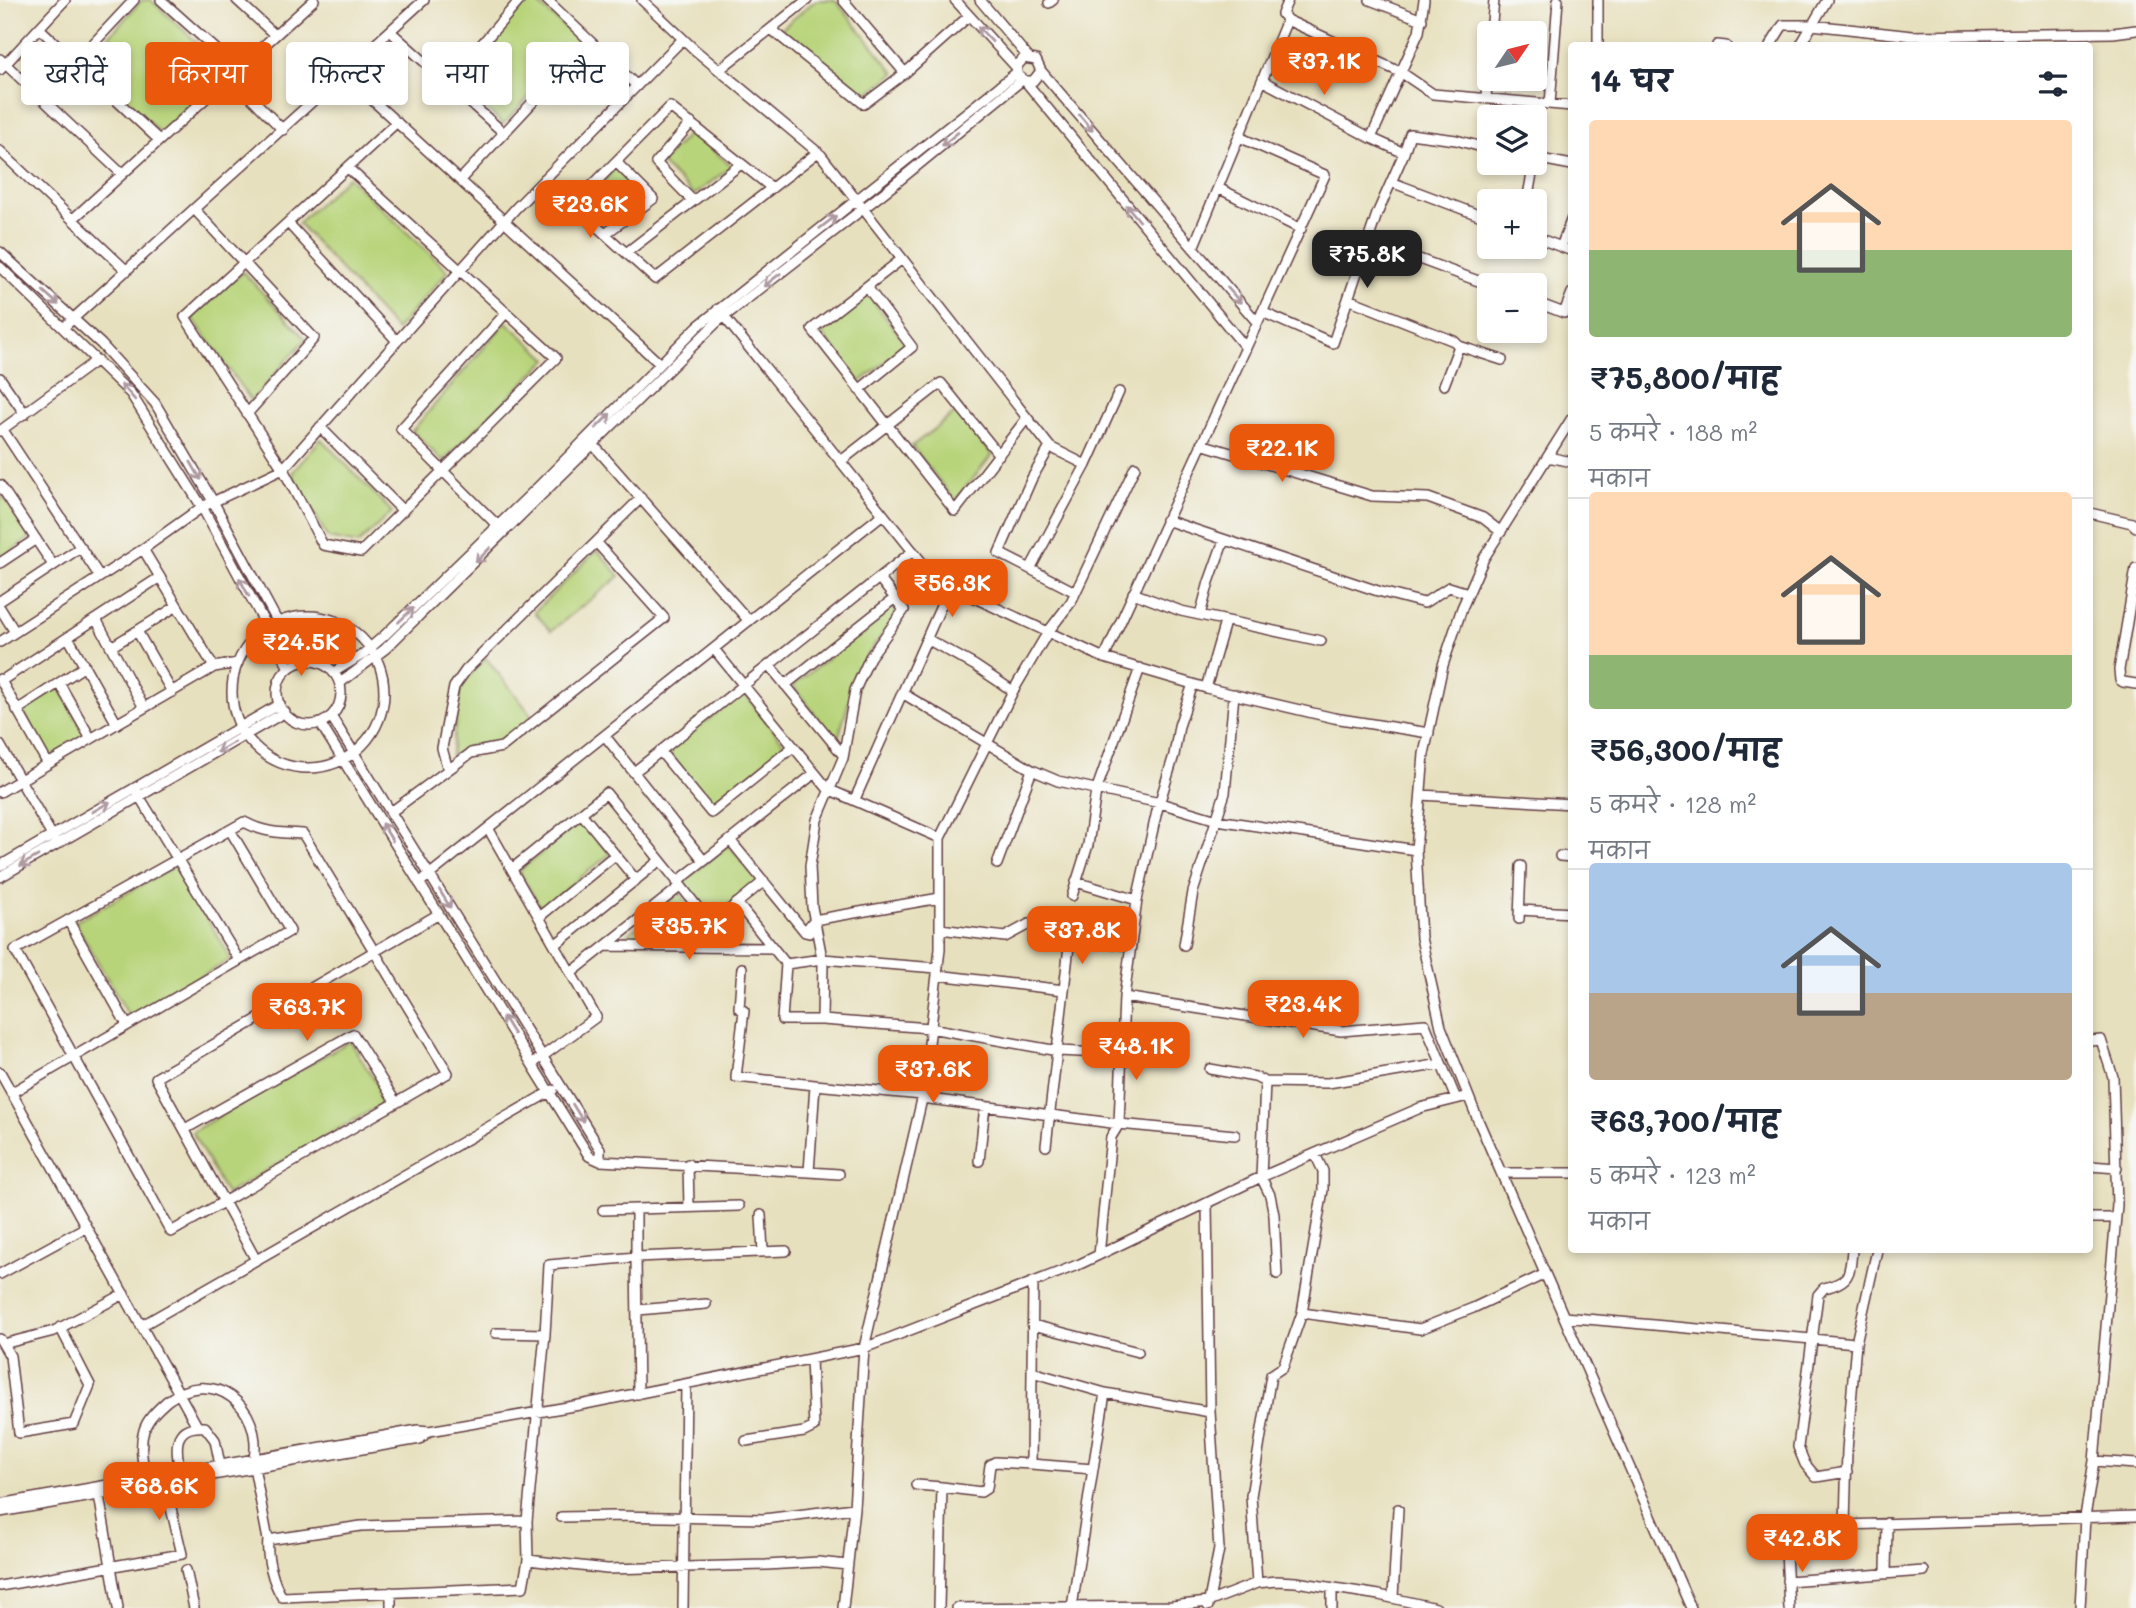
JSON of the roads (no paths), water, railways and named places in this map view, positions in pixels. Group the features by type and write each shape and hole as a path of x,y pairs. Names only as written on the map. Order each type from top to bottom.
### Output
{"street":[{"path":"65,0 2,64 122,174"},
{"path":"95,42 134,0"},
{"path":"161,0 203,42"},
{"path":"238,0 275,35"},
{"path":"267,42 314,0"},
{"path":"380,42 424,0"},
{"path":"484,42 520,0"},
{"path":"547,0 589,42"},
{"path":"642,0 683,39 818,152 1051,447 1086,465"},
{"path":"719,70 807,0"},
{"path":"843,0 905,73"},
{"path":"955,0 1245,348"},
{"path":"980,0 1028,57 1039,63 1041,71 1257,322"},
{"path":"1288,0 1282,14 1287,20 1402,73 1433,94 1568,106"},
{"path":"1370,0 1422,20"},
{"path":"1371,138 1402,73 1422,20 1424,0"},
{"path":"1492,21 1494,0"},
{"path":"1550,104 1558,0"},
{"path":"1598,0 1598,42"},
{"path":"1802,42 1827,0"},
{"path":"771,29 864,104 905,73 969,16"},
{"path":"1193,248 1287,20"},
{"path":"1772,42 1783,25 1812,25 1912,41 1965,41 2136,30"},
{"path":"39,28 54,42"},
{"path":"391,32 422,59"},
{"path":"0,642 144,549 202,507 283,469 504,221 683,39"},
{"path":"340,683 721,313 863,209 1020,75 1021,60 1028,57"},
{"path":"1020,75 1033,81 1041,71"},
{"path":"334,672 373,652 498,526 590,441 660,364 856,200 1020,75"},
{"path":"629,79 637,86"},
{"path":"1263,81 1404,153"},
{"path":"1486,91 1486,98"},
{"path":"122,105 159,140"},
{"path":"73,219 198,105"},
{"path":"262,105 283,130"},
{"path":"64,327 310,105"},
{"path":"378,105 660,364"},
{"path":"473,105 504,133"},
{"path":"460,180 530,105"},
{"path":"573,205 670,107 772,188"},
{"path":"348,168 556,358 361,552 323,545 283,469 185,317 397,122"},
{"path":"691,124 656,163 693,201"},
{"path":"1262,312 1333,343 1368,240 1410,134 1477,146"},
{"path":"1104,658 1325,175 1239,137"},
{"path":"0,151 127,271"},
{"path":"544,179 655,279 818,152"},
{"path":"605,234 653,199 616,162"},
{"path":"1547,162 1568,164"},
{"path":"626,253 741,164"},
{"path":"1391,182 1477,214"},
{"path":"1218,188 1301,229"},
{"path":"195,210 314,338 247,414"},
{"path":"288,223 397,341"},
{"path":"1561,247 1568,229"},
{"path":"1368,240 1477,281"},
{"path":"1547,242 1568,250"},
{"path":"0,252 73,317 136,379 155,403 214,503 299,663"},
{"path":"902,259 811,329 956,511 1027,418"},
{"path":"0,267 131,394 202,507 289,668"},
{"path":"859,390 912,346 867,287"},
{"path":"1348,299 1454,341 1459,346 1502,360"},
{"path":"1547,306 1568,314"},
{"path":"498,526 401,429 506,313"},
{"path":"721,313 936,580 1104,658 1206,688 1334,718 1429,733"},
{"path":"1444,385 1459,346"},
{"path":"96,360 1,431 100,577"},
{"path":"0,378 3,390 25,414"},
{"path":"841,461 941,383 999,455"},
{"path":"1030,569 1086,465 1119,392"},
{"path":"1568,424 1484,558 1468,593 1444,665 1424,754 1420,795 1416,850 1421,938 1441,1027 1468,1096 1692,1608"},
{"path":"320,427 403,511"},
{"path":"590,441 749,621"},
{"path":"1201,444 1371,495 1428,498 1483,518 1501,531"},
{"path":"1051,447 1032,478 999,553 1076,592"},
{"path":"1548,457 1568,461"},
{"path":"844,1608 854,1508 864,1348 922,1096 940,929 940,838 1013,691 1048,632 1076,592 1135,467"},
{"path":"2,491 54,565"},
{"path":"448,770 442,748 454,687 466,670 641,498"},
{"path":"419,883 883,514"},
{"path":"2093,514 2132,523 2136,527"},
{"path":"1166,520 1378,592 1424,603 1449,587 1468,593"},
{"path":"0,563 36,539"},
{"path":"1200,615 1224,540"},
{"path":"391,812 471,753 502,747 663,618 597,543"},
{"path":"0,601 81,547"},
{"path":"144,549 214,667"},
{"path":"634,772 913,551"},
{"path":"2136,568 2119,670 2120,680 2136,684"},
{"path":"48,764 1,680 160,577"},
{"path":"822,1020 822,959 814,920 810,866 817,820 843,755 855,691 870,657 904,610 879,578"},
{"path":"855,799 950,586"},
{"path":"1133,593 1225,622 1321,642"},
{"path":"786,685 895,598"},
{"path":"111,647 177,606"},
{"path":"0,608 15,632"},
{"path":"307,615 331,619 349,627 373,652 382,674 382,712 368,739 354,753 323,766 299,767 278,762 260,751 243,731 234,709 232,691 238,663 245,649 265,626 307,615"},
{"path":"96,619 144,708"},
{"path":"1206,688 1225,622"},
{"path":"137,631 172,692"},
{"path":"68,637 117,724"},
{"path":"927,639 1013,691"},
{"path":"714,649 828,789 940,838"},
{"path":"317,662 334,672 340,683 340,700 331,716 320,723 302,723 282,708 279,685 289,668 299,663 317,662"},
{"path":"0,792 214,667 238,663"},
{"path":"769,664 843,755"},
{"path":"17,710 85,666"},
{"path":"1072,896 1088,845 1096,791 1140,668"},
{"path":"59,683 91,739"},
{"path":"1099,1255 1111,1137 1119,1124 1124,997 1137,900 1179,726 1193,684"},
{"path":"902,693 1032,770 1058,781 1160,803 1217,820 1416,850"},
{"path":"1184,946 1193,892 1224,793 1234,694"},
{"path":"0,866 54,840 282,708"},
{"path":"331,716 600,1149 600,1161"},
{"path":"320,723 589,1156 600,1161 839,1174"},
{"path":"605,736 704,861"},
{"path":"0,745 54,840"},
{"path":"660,751 711,813 793,747"},
{"path":"997,864 1032,770"},
{"path":"571,973 704,861 815,773"},
{"path":"137,792 239,960"},
{"path":"512,869 606,793 729,948"},
{"path":"1420,795 1568,804"},
{"path":"581,813 636,880"},
{"path":"244,822 272,833 303,834 448,1073 171,1232 15,950 230,830 244,822"},
{"path":"488,828 596,1017 532,1064"},
{"path":"12,1093 290,930 230,830"},
{"path":"0,877 54,840"},
{"path":"730,840 805,932 817,934"},
{"path":"539,917 615,855"},
{"path":"1560,856 1568,857"},
{"path":"555,945 659,861"},
{"path":"1521,866 1520,915 1568,913"},
{"path":"711,925 764,881"},
{"path":"1076,882 1137,900"},
{"path":"805,932 814,920 940,898"},
{"path":"737,903 786,964 782,1020 822,1020 930,1028 1058,1051 1122,1054"},
{"path":"256,1260 156,1078 439,914"},
{"path":"68,920 127,1025"},
{"path":"940,929 1005,937 1029,924 1070,937 1131,946"},
{"path":"1046,1146 1070,937"},
{"path":"606,946 773,948"},
{"path":"786,964 822,959 1064,990"},
{"path":"742,968 739,1008 744,1011 736,1077 922,1096 1119,1124 1235,1135"},
{"path":"1124,997 1341,1031 1425,1024 1456,1099"},
{"path":"184,1129 353,1034 396,1103"},
{"path":"2080,1608 2085,1517 2094,1461 2117,1205 2113,1077 2101,1040 2093,1041"},
{"path":"1210,1069 1255,1077 1265,1082 1328,1083 1441,1064"},
{"path":"0,1072 197,1426"},
{"path":"1265,1082 1261,1177 1270,1195 1274,1215 1277,1275"},
{"path":"141,1325 560,1085"},
{"path":"809,1172 815,1085"},
{"path":"0,1504 145,1478 181,1476 419,1439 429,1431 638,1394 864,1348 1099,1255 1261,1177 1420,1108 1468,1096"},
{"path":"979,1161 985,1106"},
{"path":"1257,1583 1251,1496 1271,1375 1283,1367 1302,1313 1323,1190 1323,1171 1315,1154"},
{"path":"688,1164 689,1207"},
{"path":"2093,1166 2117,1168"},
{"path":"1501,1173 1568,1173"},
{"path":"1207,1203 1210,1412 1219,1549 1208,1605"},
{"path":"603,1210 739,1206"},
{"path":"636,1209 638,1394"},
{"path":"761,1215 763,1252"},
{"path":"2093,1218 2114,1218"},
{"path":"0,1274 86,1227"},
{"path":"145,1478 141,1450 144,1430 153,1414 178,1393 195,1387 210,1387 231,1398 247,1412 254,1429 254,1463 268,1540 267,1548 277,1590 282,1597 523,1587 528,1560 527,1521 549,1265 636,1257 786,1251"},
{"path":"1847,1472 1816,1477 1805,1464 1798,1447 1818,1295 1824,1288 1839,1284 1850,1273 1852,1253"},
{"path":"1789,1608 1786,1552 1788,1542 1809,1536 1838,1533 1845,1525 1856,1343 1876,1253"},
{"path":"1302,1313 1420,1329 1473,1308 1545,1274"},
{"path":"1031,1464 1033,1282"},
{"path":"60,1327 90,1385 74,1424 19,1433 13,1375 9,1356 1,1341 60,1327 124,1294"},
{"path":"638,1310 706,1304"},
{"path":"1563,1317 1856,1343"},
{"path":"1033,1325 1138,1352"},
{"path":"496,1333 545,1335"},
{"path":"746,1441 804,1432 814,1427 811,1359"},
{"path":"1032,1372 1105,1393 1210,1412"},
{"path":"0,1376 13,1375"},
{"path":"684,1608 686,1384"},
{"path":"1072,1607 1105,1393"},
{"path":"181,1476 175,1447 180,1436 197,1426 205,1427 215,1440 221,1469"},
{"path":"2094,1461 2136,1464"},
{"path":"916,1485 981,1492 987,1488 990,1465 995,1462 1093,1469"},
{"path":"0,1512 165,1483 181,1476"},
{"path":"0,1586 182,1554 165,1483"},
{"path":"939,1608 942,1487"},
{"path":"99,1494 118,1608"},
{"path":"561,1517 764,1519 854,1508"},
{"path":"1393,1597 1398,1509"},
{"path":"1845,1525 2136,1516"},
{"path":"268,1540 361,1525 527,1521"},
{"path":"1886,1573 1887,1523"},
{"path":"528,1560 607,1569 818,1562 848,1565"},
{"path":"186,1570 191,1607"},
{"path":"1787,1581 1924,1571"},
{"path":"957,1608 1208,1605 1257,1583 1296,1582 1393,1597 1436,1608"},
{"path":"1332,1588 1332,1608"},
{"path":"391,1592 391,1608"}]}
